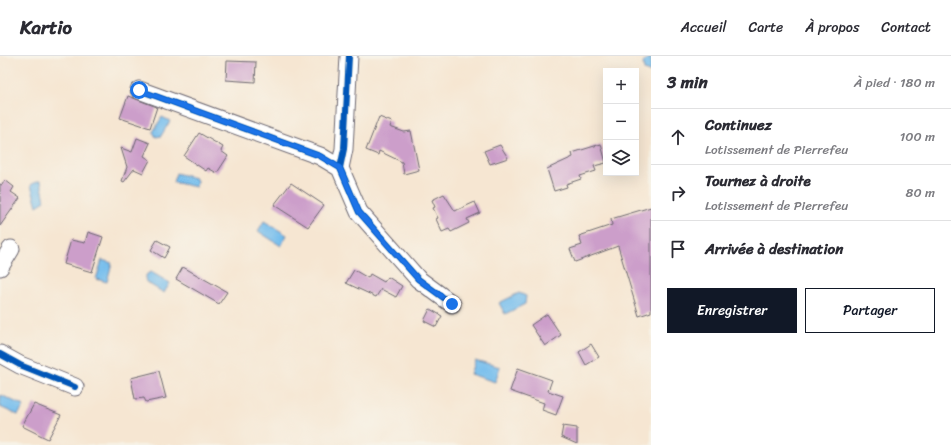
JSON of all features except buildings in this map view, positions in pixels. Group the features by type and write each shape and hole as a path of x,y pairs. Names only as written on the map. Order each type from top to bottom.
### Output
{"street":[{"path":"349,56 344,149 340,168 359,212 418,279 452,304"},
{"path":"139,90 320,156 340,168"},
{"path":"0,267 11,249"},
{"path":"0,354 20,365 75,386"}],"water":[{"path":"650,56 651,73 644,70 643,63"},
{"path":"162,117 170,121 161,136 156,137 153,132"},
{"path":"176,173 195,178 197,180 196,187 173,182"},
{"path":"37,181 41,181 45,201 37,206 31,185"},
{"path":"264,221 287,235 281,246 258,231"},
{"path":"102,260 112,263 107,282 96,279"},
{"path":"151,272 170,283 164,293 146,282 145,278 147,274"},
{"path":"519,293 526,296 525,304 505,314 499,303"},
{"path":"475,360 500,367 495,382 470,374"},
{"path":"1,395 24,406 18,415 0,407"}],"cycle path":[{"path":"349,56 344,149 340,168 359,212 418,279 452,304"},
{"path":"139,90 320,156 340,168"},
{"path":"0,354 20,365 75,387"}],"route":[{"path":"139,90 320,156 340,168 359,212 418,279 452,304"}]}
